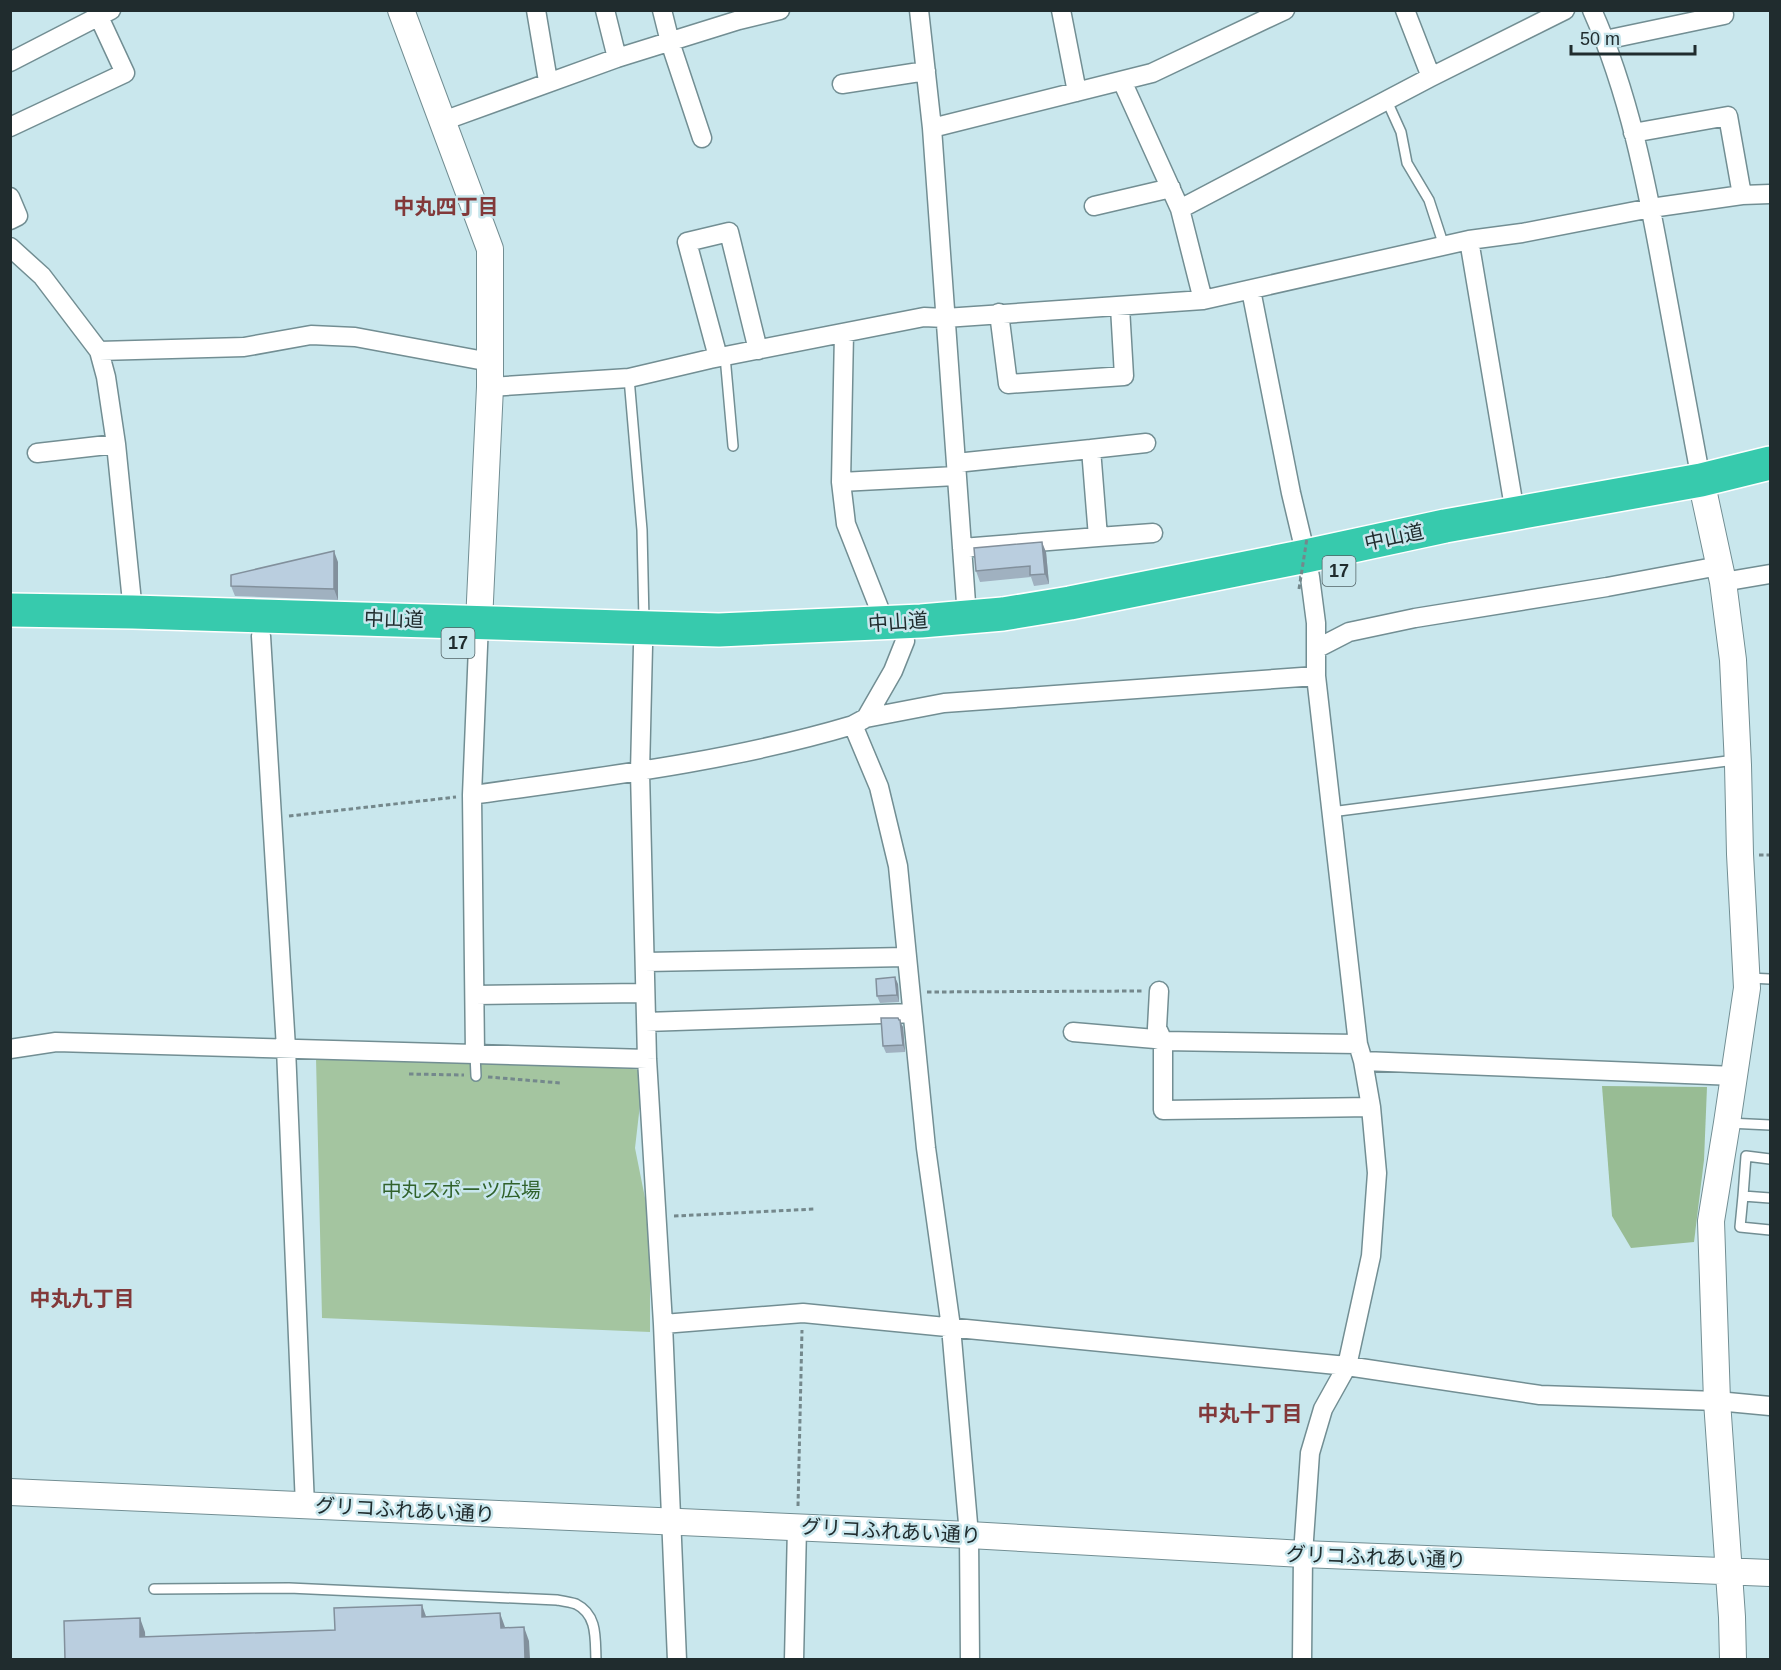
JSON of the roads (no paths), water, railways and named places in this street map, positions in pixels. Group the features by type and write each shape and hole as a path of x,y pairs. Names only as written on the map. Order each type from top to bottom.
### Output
{"highway":[{"name":"中山道","path":"10,609 133,612 479,633 643,637 769,648 895,632 967,617 1003,614 1305,565 1430,552 1703,490 1770,463"},
{"name":"中山道","path":"895,632 1009,632 1305,565 1444,526 1515,513 1703,490 1770,486"},
{"name":"中山道","path":"10,627 261,636 479,633"}],"street":[{"path":"401,10 490,249 490,375 472,795 475,1054"},
{"path":"536,10 549,81"},
{"path":"605,10 617,58"},
{"path":"662,10 670,42 702,138"},
{"path":"443,121 617,58 739,20 780,10"},
{"path":"919,10 932,128 967,617"},
{"path":"1061,10 1077,92"},
{"path":"932,128 1152,73 1285,10"},
{"path":"1405,10 1431,77"},
{"path":"1180,209 1431,77 1565,10"},
{"path":"1592,10 1605,40 1633,133 1651,208 1703,490 1721,574 1733,660 1740,854 1758,978 1747,988 1711,1221 1717,1401 1733,1659"},
{"path":"1605,40 1724,15 1723,10"},
{"path":"10,63 105,14 125,73 10,127"},
{"path":"842,84 926,71"},
{"path":"1122,81 1180,209 1203,300"},
{"path":"1633,133 1728,116 1742,195"},
{"path":"1094,206 1171,188"},
{"path":"99,351 244,346 311,335 355,337 490,375 629,378 721,357 924,317 945,318 1203,300 1469,240 1522,233 1651,208 1742,195 1770,194"},
{"path":"10,197 18,216 10,220"},
{"path":"721,357 687,242 729,232 758,350"},
{"path":"1469,240 1515,513"},
{"path":"10,247 42,276 99,351 106,377 116,444 133,612"},
{"path":"1251,290 1316,623 1316,676 1331,812 1360,1052 1371,1107 1377,1173 1371,1256 1347,1366 1323,1409 1310,1453 1303,1554 1302,1659"},
{"path":"999,314 1008,384 1124,376 1120,307"},
{"path":"844,333 841,482 846,524 895,632 893,671 860,722 898,866 926,1148 951,1327 969,1535 970,1659"},
{"path":"841,482 1146,443"},
{"path":"37,453 116,444"},
{"path":"1091,449 1098,537"},
{"path":"962,548 1153,533"},
{"path":"1316,649 1348,632 1415,618 1607,587 1721,574 1770,574"},
{"path":"261,636 286,1048 305,1506"},
{"path":"643,637 639,772 647,1059 663,1324 677,1659"},
{"path":"472,795 639,772 801,741 860,722 944,703 1316,676"},
{"path":"645,962 906,957"},
{"path":"1159,991 1157,1028 1163,1041 1163,1110 1371,1107"},
{"path":"475,995 645,993"},
{"path":"646,1022 912,1012"},
{"path":"1073,1032 1163,1041 1735,1076"},
{"path":"10,1049 56,1042 647,1059"},
{"path":"663,1324 802,1313 1347,1366 1540,1395 1717,1401 1770,1406"},
{"name":"グリコふれあい通り","path":"10,1492 969,1535 1303,1554 1770,1573"},
{"path":"794,1659 797,1527"}],"lane":[{"path":"1387,101 1401,132 1407,163 1429,200 1444,246"},
{"path":"721,357 733,446"},
{"path":"629,378 642,530 643,637"},
{"path":"1331,812 1737,759"},
{"path":"475,1054 476,1076"},
{"path":"1727,1123 1770,1125"},
{"path":"1770,1159 1746,1156 1740,1227 1770,1230"},
{"path":"1743,1196 1770,1198"},
{"path":"154,1589 289,1588 557,1600 575,1604 592,1619 596,1659"}],"district":[{"name":"中丸四丁目","path":"446,206"},
{"name":"中丸九丁目","path":"82,1298"},
{"name":"中丸十丁目","path":"1250,1413"}],"park label":[{"name":"中丸スポーツ広場","path":"461,1190"}]}
